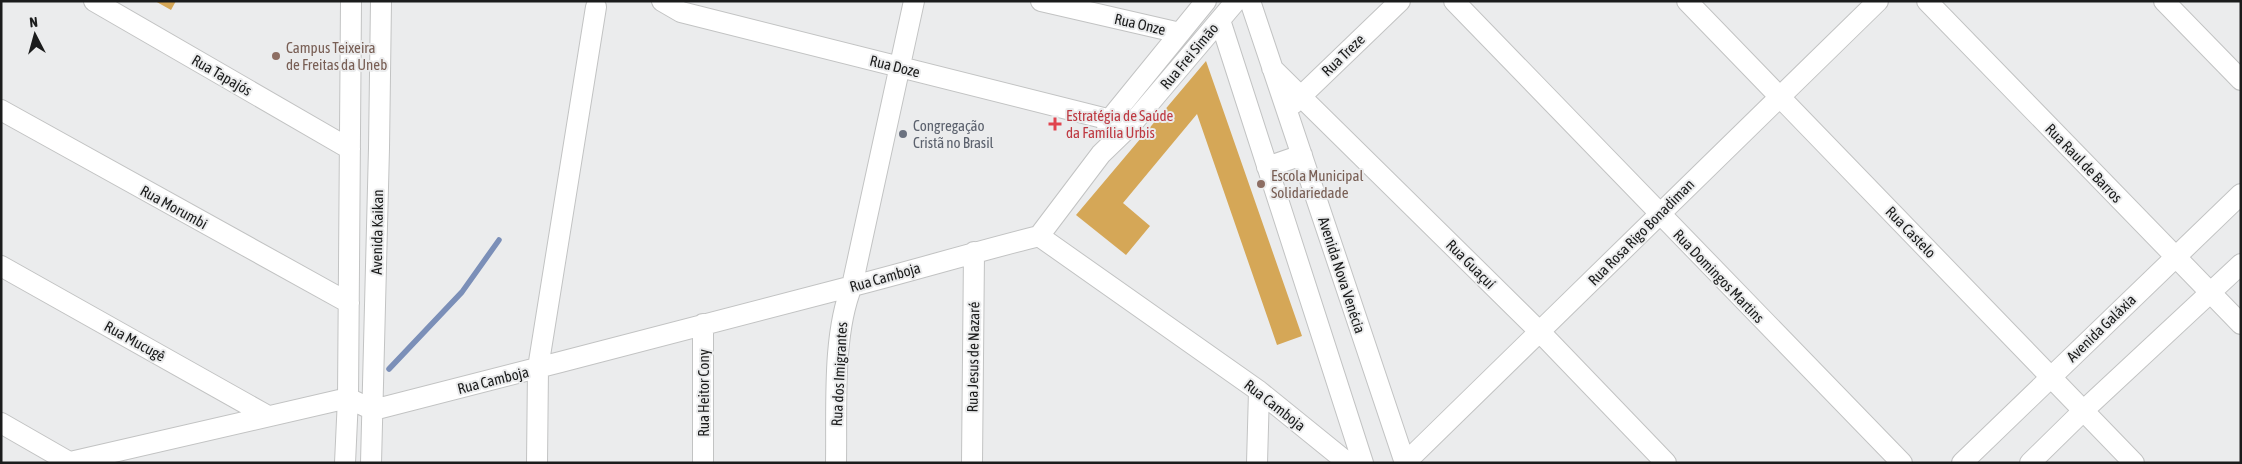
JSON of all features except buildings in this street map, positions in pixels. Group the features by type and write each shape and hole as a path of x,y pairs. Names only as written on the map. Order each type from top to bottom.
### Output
{"street":[{"name":"Rua Tapajós","path":"94,1 350,149"},
{"name":"Avenida Kaikan","path":"351,1 348,303 360,404 371,463"},
{"name":"Avenida Kaikan","path":"345,463 360,404 381,1"},
{"name":"Rua Doze","path":"662,1 681,12 1131,125"},
{"name":"Rua dos Imigrantes","path":"836,463 839,332 844,305 852,286 914,1"},
{"name":"Rua Onze","path":"1041,1 1180,33"},
{"name":"Rua Frei Simão","path":"1102,154 1110,119 1206,1"},
{"name":"Rua Frei Simão","path":"1039,236 1102,154 1131,125 1236,1"},
{"name":"Avenida Nova Venécia","path":"1250,1 1302,155 1412,461"},
{"name":"Rua Treze","path":"1287,110 1400,1"},
{"name":"Rua Domingos Martins","path":"1454,1 1902,463"},
{"name":"Rua Castelo","path":"1687,1 2134,463"},
{"name":"Rua Rosa Rigo Bonadiman","path":"1412,461 1778,96 1878,1"},
{"name":"Rua Raul de Barros","path":"1927,1 2241,324"},
{"path":"2164,1 2241,80"},
{"path":"537,463 538,368 596,7"},
{"path":"1220,20 1363,463"},
{"name":"Rua Guaçuí","path":"1272,68 1540,332 1666,463"},
{"name":"Rua Morumbi","path":"1,110 348,303"},
{"path":"1267,167 1302,155"},
{"name":"Avenida Galáxia","path":"1962,463 2241,194"},
{"name":"Rua Camboja","path":"68,462 268,416 360,404 538,368 1039,236 1259,391 1348,463"},
{"name":"Rua Jesus de Nazaré","path":"972,463 974,252"},
{"path":"2030,463 2083,410 2241,264"},
{"name":"Rua Mucugê","path":"1,266 268,416"},
{"name":"Rua Heitor Cony","path":"703,324 703,463"},
{"path":"1257,463 1259,391"},
{"path":"1,423 68,462"}],"waterway":[{"path":"389,369 462,292 499,240"}],"place":[{"name":"Campus Teixeira de Freitas da Uneb","path":"276,56"},
{"name":"Estratégia de Saúde da Família Urbis","path":"1055,124"},
{"name":"Congregação Cristã no Brasil","path":"903,134"},
{"name":"Escola Municipal Solidariedade","path":"1261,184"}]}
